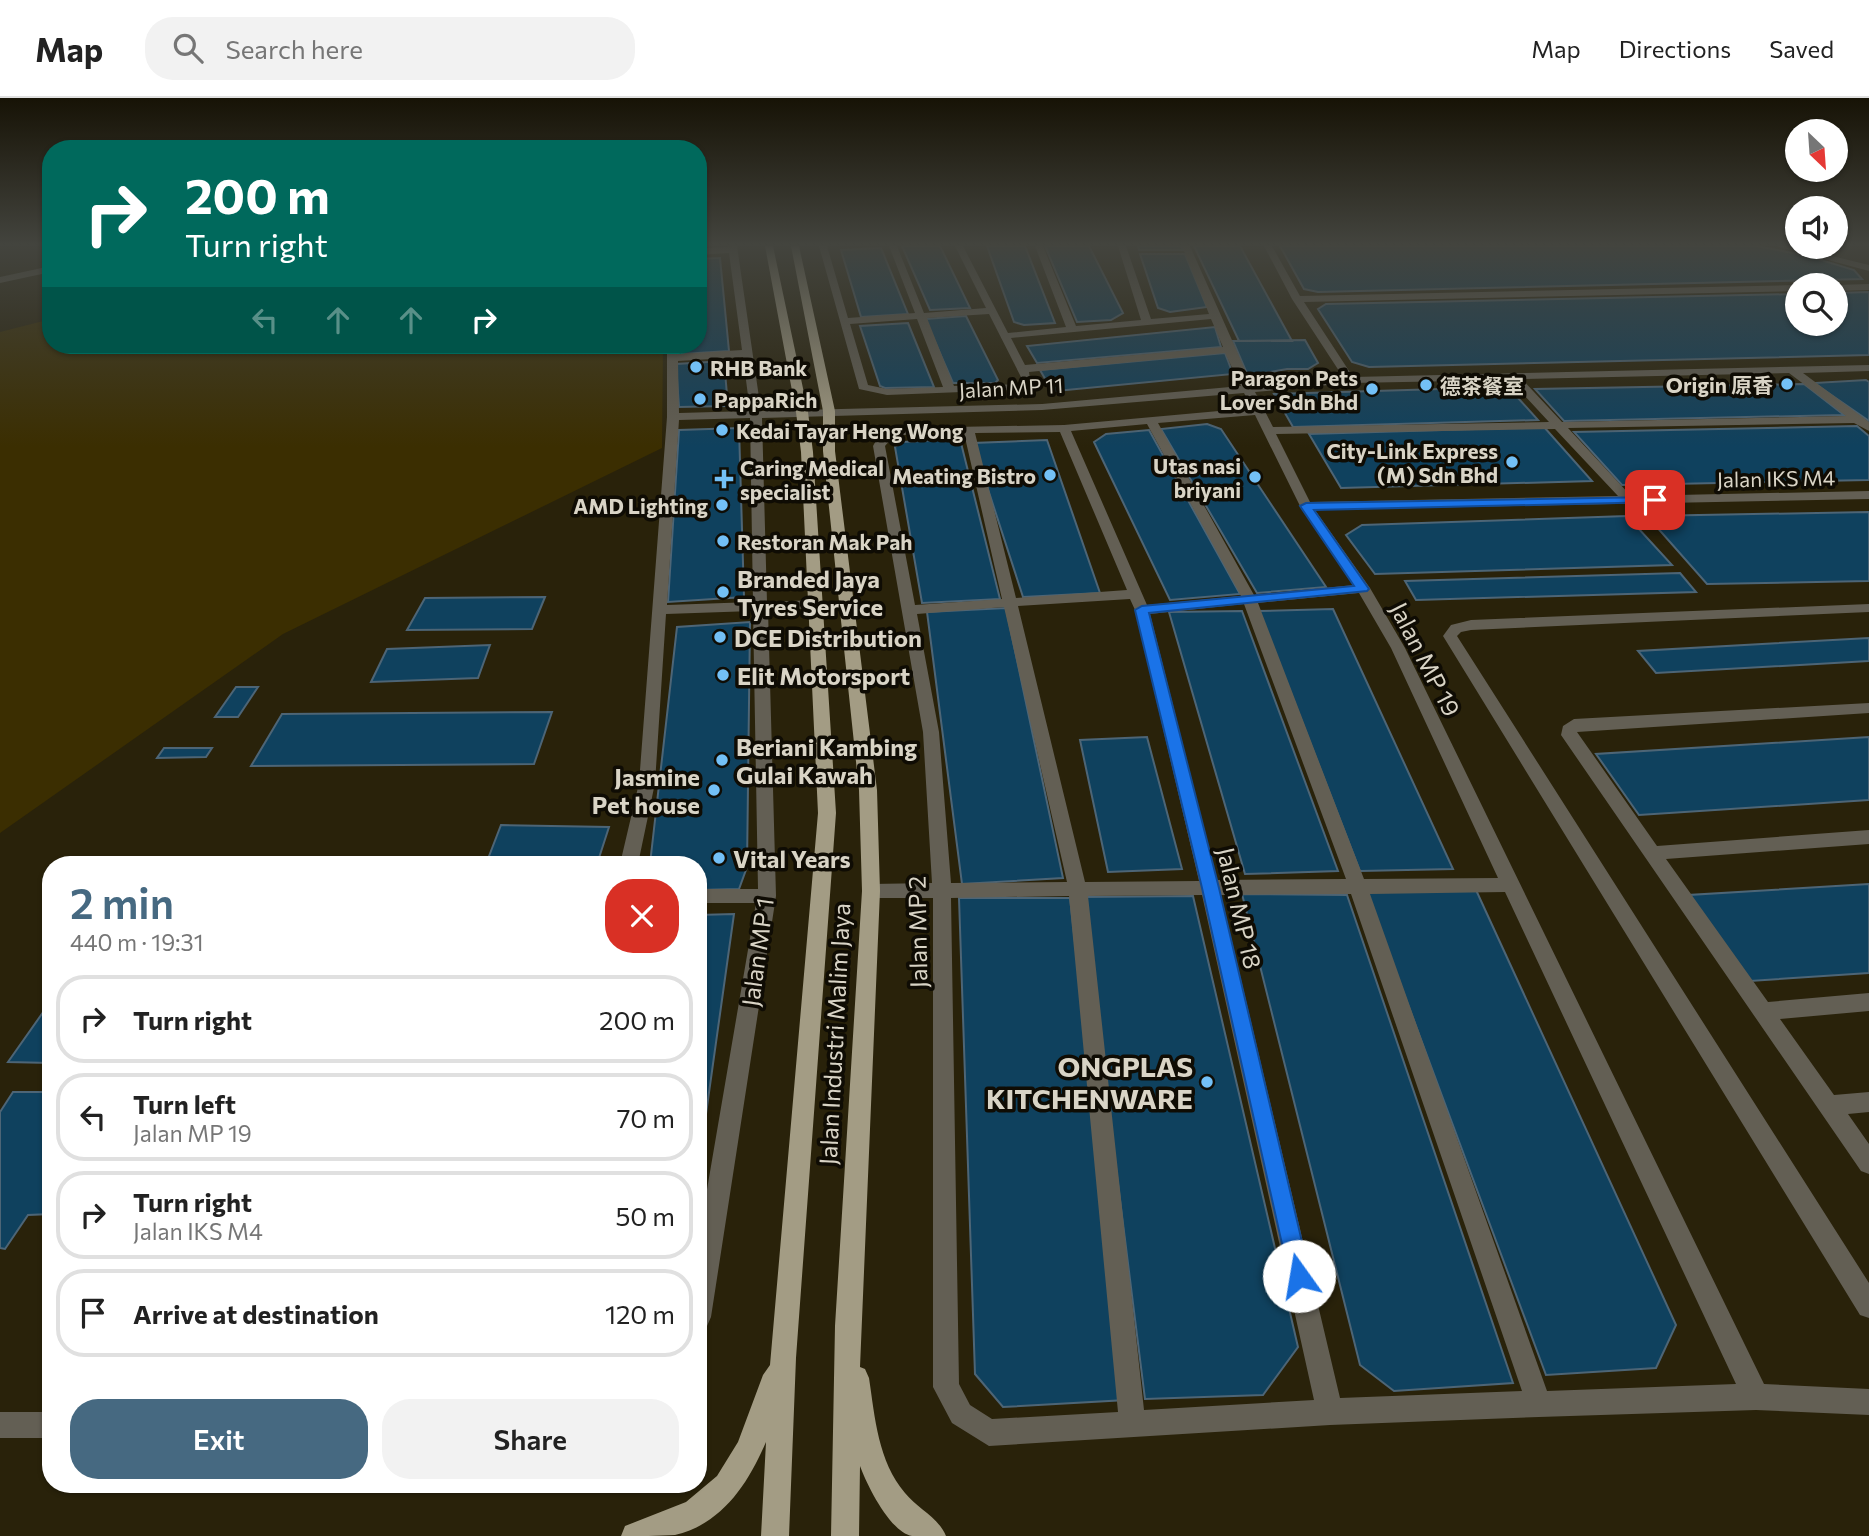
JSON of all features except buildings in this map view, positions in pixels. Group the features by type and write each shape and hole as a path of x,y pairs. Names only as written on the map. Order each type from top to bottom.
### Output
{"main road":[{"name":"Jalan Industri Malim Jaya","path":"775,1536 783,1358 827,813 802,412 782,313"},
{"name":"Jalan Industri Malim Jaya","path":"809,313 829,411 830,451 868,790 871,891 848,1326 845,1536"},
{"path":"848,1326 866,1447 875,1476 887,1495 909,1520 932,1536"},
{"path":"635,1536 697,1511 724,1489 748,1455 783,1358"}],"street":[{"name":"Jalan MP 1","path":"707,1262 767,896 756,415 743,313"},
{"path":"843,313 863,387 887,392 1031,387"},
{"path":"919,313 950,390"},
{"path":"845,321 962,313"},
{"path":"993,313 1042,407"},
{"path":"1065,313 1072,330"},
{"path":"1144,313 1147,323"},
{"name":"Jalan MP 19","path":"1214,313 1258,411 1306,506 1363,589 1398,648 1756,1397"},
{"path":"1306,313 1350,380"},
{"path":"1005,336 1215,316"},
{"path":"1022,369 1229,349"},
{"path":"671,358 749,353"},
{"path":"631,856 648,783 673,417 671,354"},
{"name":"Jalan MP 11","path":"673,417 1042,407 1350,380 1869,368"},
{"path":"1792,369 1869,428"},
{"path":"1513,376 1629,500"},
{"path":"947,409 960,431 1010,603 1078,889 1132,1424 1330,1412 1756,1397 1869,1402"},
{"path":"960,431 1064,428 1258,411"},
{"path":"1268,431 1858,419"},
{"path":"1150,420 1250,600 1358,887 1539,1404"},
{"name":"Jalan MP 18","path":"1064,428 1138,602 1210,888 1330,1412"},
{"name":"Jalan MP 2","path":"960,431 902,431 882,440 879,446 931,732 942,891 946,1387 961,1414 989,1433 1132,1424"},
{"name":"Jalan IKS M4","path":"1306,506 1869,495"},
{"path":"907,610 1010,603 1250,600 1363,589"},
{"path":"660,610 816,604"},
{"path":"1869,608 1471,625 1456,628 1450,636 1869,1306"},
{"path":"1869,708 1574,725 1569,730 1569,735 1831,1105 1869,1163"},
{"path":"1652,853 1869,836"},
{"path":"871,891 1511,885"},
{"path":"707,896 767,896"},
{"path":"1765,1011 1869,1002"},
{"path":"1831,1105 1869,1102"},
{"path":"0,1425 42,1425"}],"shaded area":[{"path":"42,321 42,354 663,354 662,448 283,634 0,833 0,332"}],"place":[{"name":"RHB Bank","path":"696,367"},
{"name":"Origin 原香","path":"1787,384"},
{"name":"德茶餐室","path":"1426,385"},
{"name":"Paragon Pets Lover Sdn Bhd","path":"1372,389"},
{"name":"PappaRich","path":"700,399"},
{"name":"Kedai Tayar Heng Wong","path":"722,430"},
{"name":"City-Link Express (M) Sdn Bhd","path":"1512,462"},
{"name":"Meating Bistro","path":"1050,475"},
{"name":"Utas nasi briyani","path":"1255,477"},
{"name":"Caring Medical specialist","path":"724,479"},
{"name":"AMD Lighting","path":"722,505"},
{"name":"Restoran Mak Pah","path":"723,541"},
{"name":"Branded Jaya Tyres Service","path":"723,592"},
{"name":"DCE Distribution","path":"720,637"},
{"name":"Elit Motorsport","path":"723,675"},
{"name":"Beriani Kambing Gulai Kawah","path":"722,760"},
{"name":"Jasmine Pet house","path":"714,790"},
{"name":"Vital Years","path":"719,858"},
{"name":"ONGPLAS KITCHENWARE","path":"1207,1082"}],"route":[{"path":"1299,1276 1210,888 1142,610 1363,589 1306,506 1655,500"}]}
